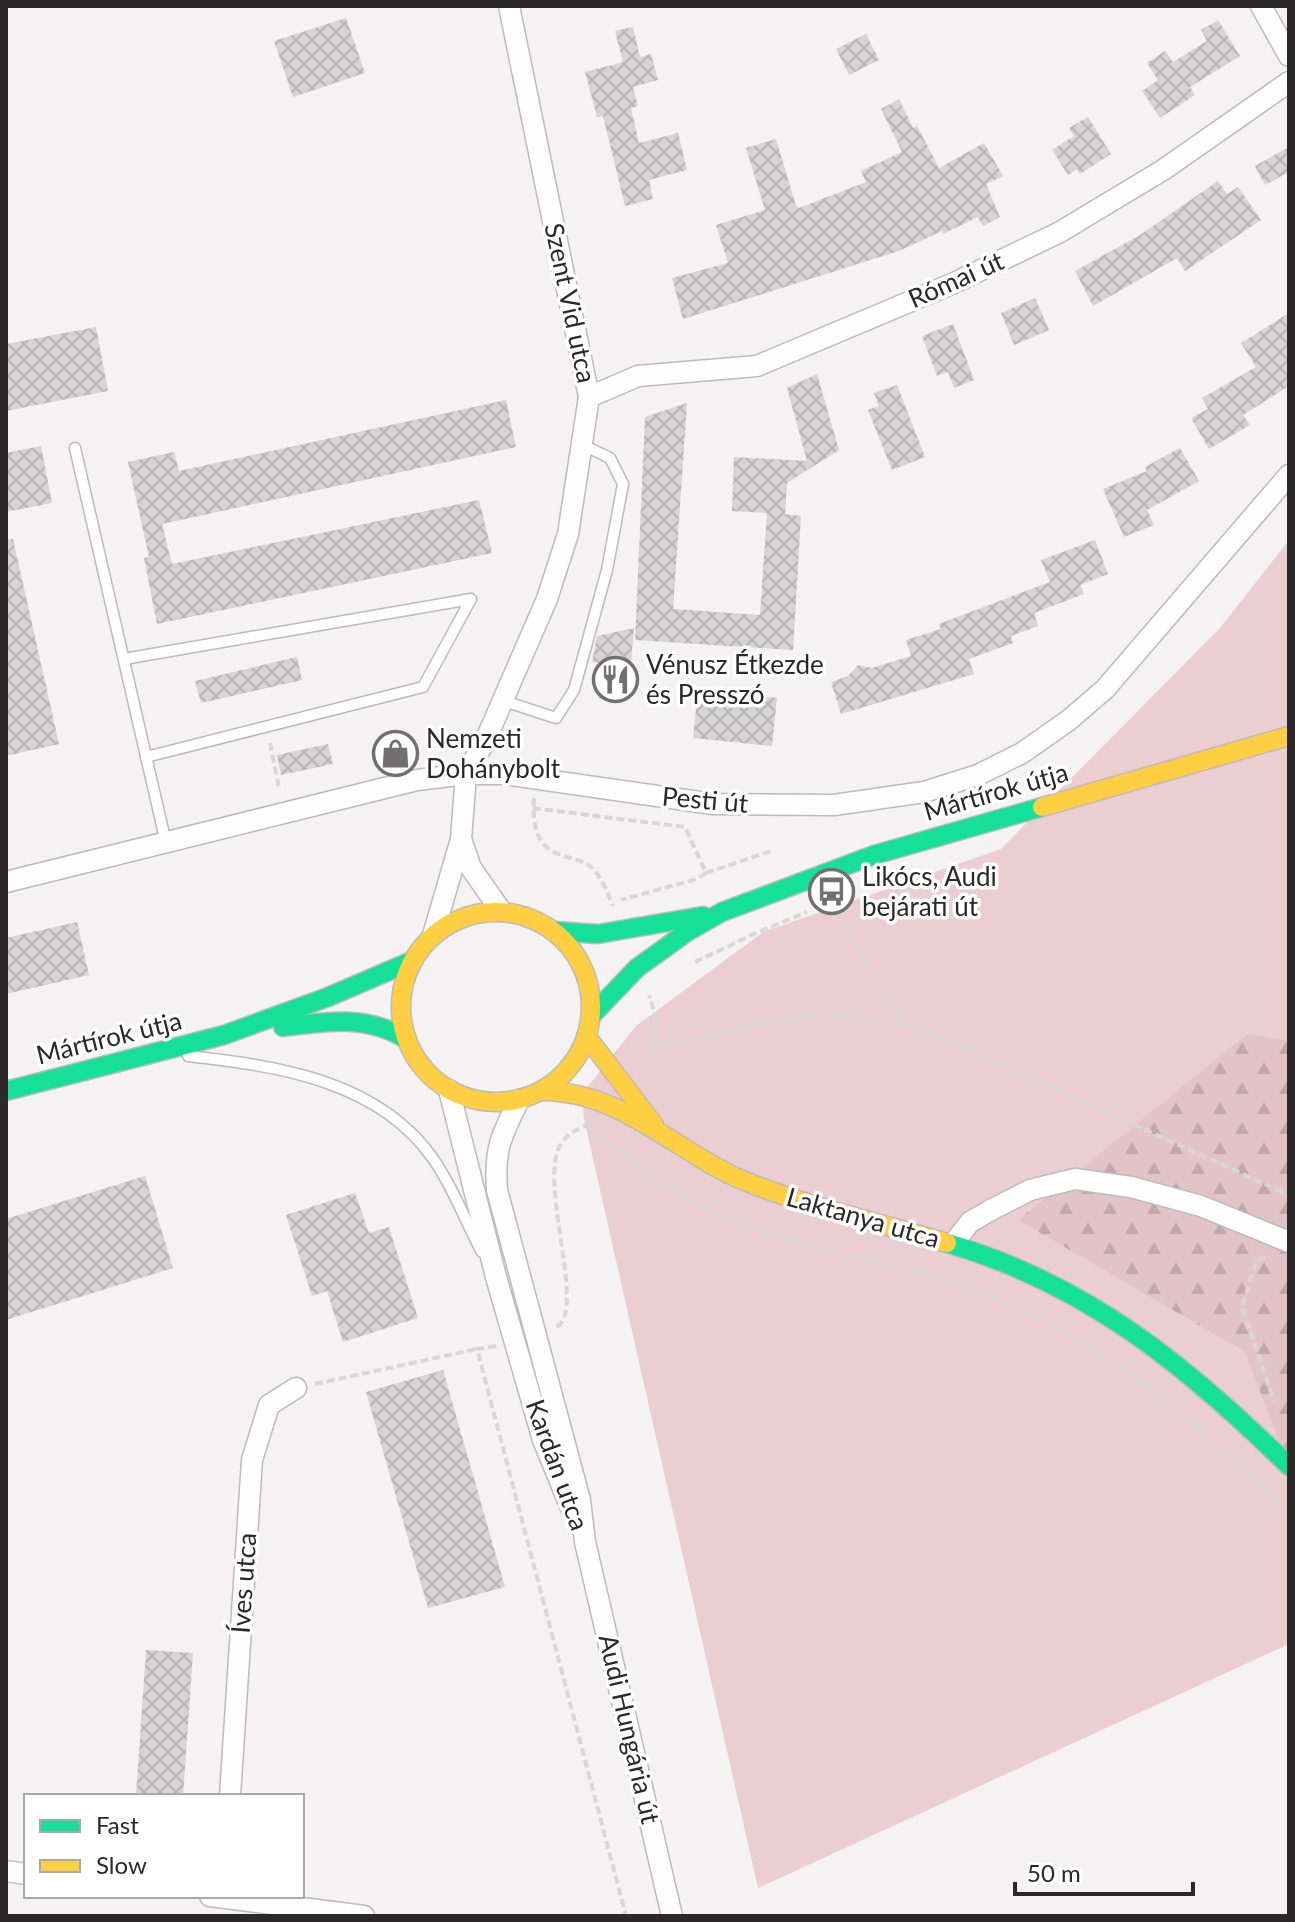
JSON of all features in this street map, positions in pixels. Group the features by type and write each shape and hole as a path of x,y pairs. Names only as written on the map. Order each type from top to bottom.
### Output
{"main road":[{"name":"Mártírok útja","path":"591,1016 637,968 687,932 722,912 874,855 1289,736"},
{"name":"Mártírok útja","path":"554,931 579,960 591,997 587,1037 574,1063 554,1083 519,1100 483,1101 449,1090 423,1069 406,1039 401,1008 404,984 412,961 433,935 453,921 477,913 501,911 520,914 554,931 598,934 722,912"},
{"name":"Mártírok útja","path":"6,1091 224,1035 328,997 412,961"},
{"name":"Mártírok útja","path":"224,1035 340,1020 370,1022 395,1031 406,1039"},
{"name":"Laktanya utca","path":"587,1037 662,1135"},
{"name":"Laktanya utca","path":"542,1091 582,1094 605,1103 704,1162 792,1199 953,1244"},
{"path":"953,1244 1042,1278 1096,1305 1148,1339 1198,1378 1289,1466"}],"street":[{"name":"Szent Vid utca","path":"466,774 486,739 547,599 568,534 589,397 509,6"},
{"path":"1261,6 1289,56"},
{"name":"Római út","path":"589,397 638,376 757,366 954,283 1060,232 1150,178 1289,82"},
{"name":"Pesti út","path":"6,882 417,780 466,774 503,774 713,804 834,805 924,792 978,775 1022,753 1069,720 1105,689 1289,475"},
{"path":"433,935 461,839 466,774"},
{"path":"461,839 471,868 501,911"},
{"name":"Kardán utca","path":"449,1090 496,1277 543,1440 585,1542"},
{"name":"Kardán utca","path":"519,1100 499,1140 495,1162 497,1190 580,1500 585,1542"},
{"name":"Laktanya utca","path":"953,1244 970,1222 991,1210 1030,1190 1075,1179 1131,1187 1201,1206 1288,1241"},
{"name":"Íves utca","path":"230,1794 252,1460 269,1405 296,1388"},
{"name":"Audi Hungária út","path":"585,1542 672,1916"},
{"path":"231,1898 364,1916"}],"lane":[{"path":"501,700 556,718 574,690 607,570 623,484 610,458 583,445"},
{"path":"75,448 166,843"},
{"path":"124,659 471,599 423,687 146,757"},
{"path":"154,1053 260,1064 320,1080 358,1096 395,1119 432,1157 455,1193 470,1230 496,1277"}],"path":[{"path":"266,726 279,788"},
{"path":"535,778 533,821 537,835 545,846 592,868 602,881 622,931"},
{"path":"533,808 685,827 706,873"},
{"path":"611,902 697,879 706,873 774,850"},
{"path":"688,966 758,932 830,903 904,1025"},
{"path":"624,1085 654,1047 656,1017 637,968"},
{"path":"654,1047 797,1017 835,1016 904,1025 965,1048 1289,1195"},
{"path":"537,1336 562,1323 567,1313 552,1172 559,1146 572,1130 587,1126 605,1103"},
{"path":"587,1126 607,1145 651,1176 710,1209 766,1233 947,1281 1020,1309 1099,1350 1153,1390 1217,1446 1289,1516"},
{"path":"1274,1401 1242,1307 1256,1262 1288,1241"},
{"path":"296,1388 516,1343"},
{"path":"477,1349 626,1916"}],"shaded area":[{"path":"1289,540 1289,1041 1248,1033 1019,1220 1246,1352 1289,1468 1289,1644 758,1888 584,1119 582,1094 636,1026 763,932 1001,849 1220,628"}],"green space":[{"path":"1248,1033 1289,1041 1289,1468 1245,1352 1018,1220"}],"building":[{"path":"346,18 365,73 293,97 274,41"},
{"path":"1218,20 1240,56 1190,87 1195,95 1160,118 1142,91 1158,80 1147,63 1165,51 1173,62 1207,41 1201,30"},
{"path":"633,27 640,57 651,54 658,80 633,87 638,106 631,108 639,143 678,133 687,170 649,180 653,199 625,206 603,116 597,117 585,72 623,62 615,31"},
{"path":"866,34 879,60 849,75 836,49"},
{"path":"899,99 913,128 917,126 939,168 984,143 1003,176 986,184 1000,217 983,226 978,217 899,251 683,319 672,278 728,263 716,225 765,210 746,148 776,139 799,208 866,182 861,171 902,152 881,109"},
{"path":"1088,117 1111,154 1080,174 1077,169 1068,175 1052,150 1074,136 1069,128"},
{"path":"1289,147 1289,172 1265,185 1255,166"},
{"path":"1218,181 1227,194 1238,187 1261,220 1185,271 1177,258 1093,306 1075,271 1140,235"},
{"path":"1035,298 1049,330 1014,345 1001,313"},
{"path":"1289,313 1289,386 1243,415 1250,425 1209,449 1191,418 1208,409 1202,398 1256,367 1241,343"},
{"path":"953,324 974,380 954,388 948,372 937,376 922,336"},
{"path":"96,327 108,391 6,411 6,344"},
{"path":"817,374 839,450 787,483 785,514 801,516 793,650 635,640 645,417 687,403 673,609 760,615 767,513 732,511 734,457 807,461 787,388"},
{"path":"897,385 925,457 892,470 868,410 879,406 874,393"},
{"path":"506,400 516,447 162,524 172,564 479,500 492,553 157,624 144,558 149,557 128,462 174,452 179,471"},
{"path":"41,446 52,503 6,512 6,453"},
{"path":"1180,448 1199,481 1147,510 1154,525 1124,537 1103,489 1147,471 1145,467"},
{"path":"13,539 59,744 6,756 6,540"},
{"path":"1095,540 1108,574 1080,585 1084,594 1034,613 1038,626 1011,636 1013,643 969,659 974,674 841,714 831,682 848,676 858,665 872,668 911,656 906,640 941,629 939,624 1050,582 1041,560"},
{"name":"Vénusz Étkezde és Presszó","path":"634,628 628,697 599,699 601,663 592,662 597,636"},
{"path":"297,657 302,680 201,703 195,681"},
{"path":"698,690 777,698 772,746 693,738"},
{"path":"328,744 333,764 281,775 277,755"},
{"path":"77,922 89,975 6,994 6,938"},
{"path":"145,1176 173,1268 6,1320 6,1219"},
{"path":"355,1193 369,1233 389,1227 418,1318 343,1342 327,1291 312,1296 286,1215"},
{"path":"443,1370 505,1587 428,1608 366,1392"},
{"path":"146,1650 193,1653 183,1794 136,1794"}],"traffic: fast":[{"path":"591,1016 637,968 687,932 722,912 874,855 1042,807"},
{"path":"554,931 598,934 703,916"},
{"path":"6,1091 224,1035 328,997 412,961"},
{"path":"283,1027 331,1022 362,1023 406,1039"},
{"path":"947,1243 998,1260 1046,1281 1132,1332 1212,1394 1289,1466"}],"traffic: slow":[{"path":"1042,807 1289,736"},
{"path":"496,912 532,919 563,940 584,971 591,1007 584,1043 563,1074 532,1095 496,1102 460,1095 429,1074 408,1043 401,1007 408,971 429,940 460,919 496,912"},
{"path":"587,1037 654,1125"},
{"path":"542,1091 571,1094 624,1112 696,1156 747,1182 947,1243"}],"place":[{"name":"Vénusz Étkezde és Presszó","path":"615,680"},
{"name":"Nemzeti Dohánybolt","path":"395,754"},
{"name":"Likócs, Audi bejárati út","path":"831,892"}]}
